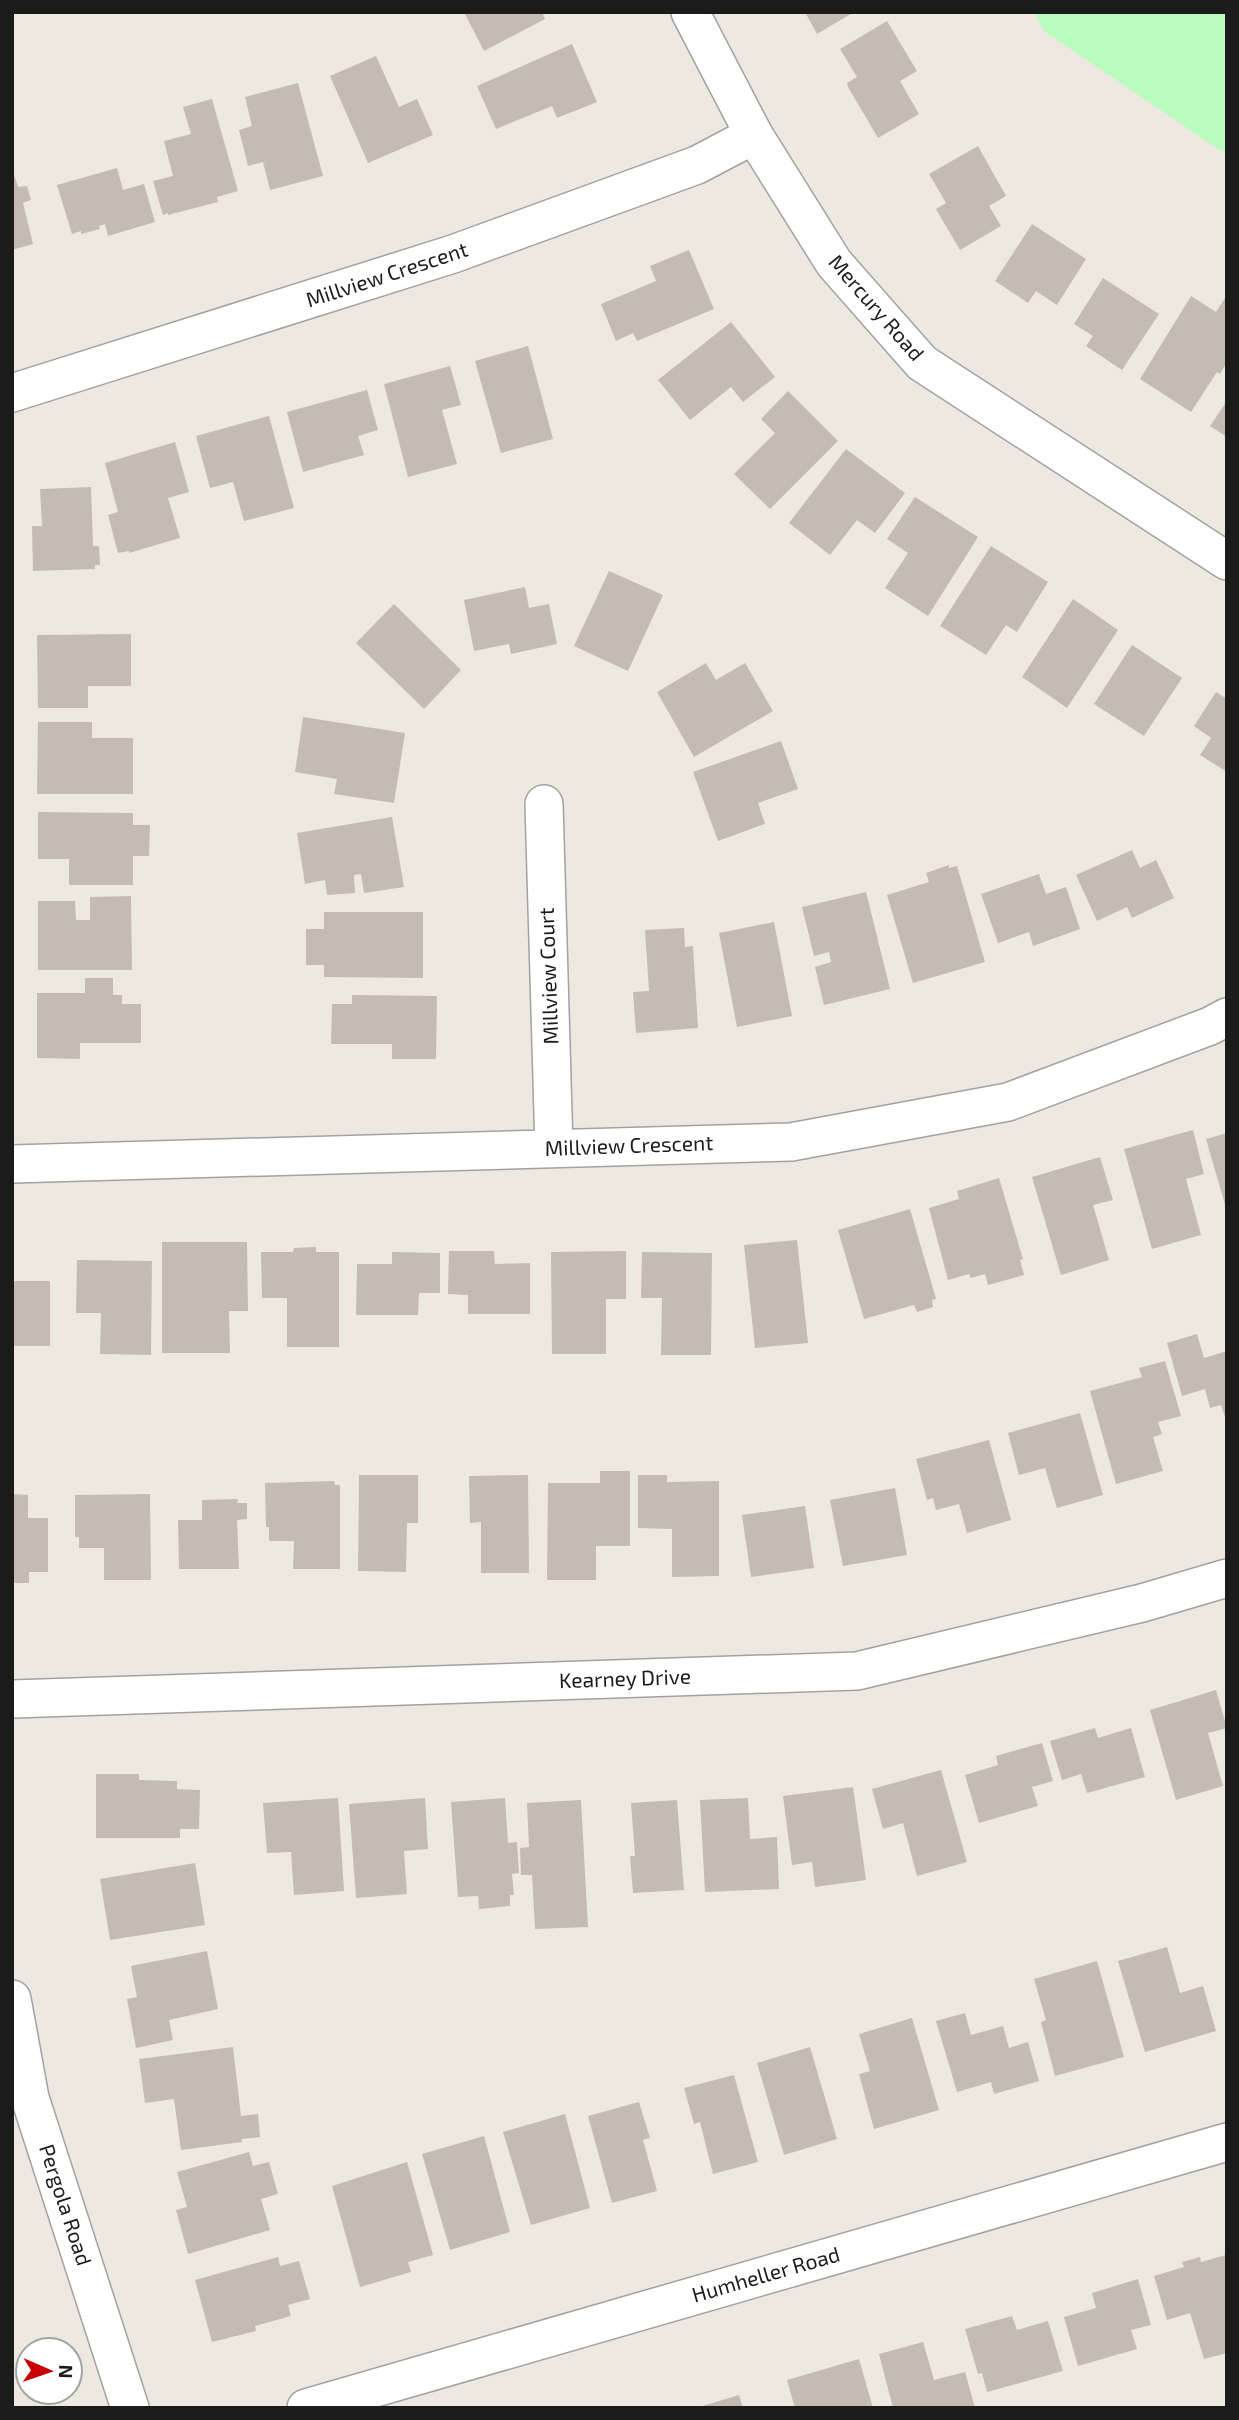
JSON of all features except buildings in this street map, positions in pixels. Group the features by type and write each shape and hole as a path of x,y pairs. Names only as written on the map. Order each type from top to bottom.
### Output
{"street":[{"name":"Mercury Road","path":"690,12 754,135 834,263 922,363 1227,562"},
{"name":"Millview Crescent","path":"12,393 453,254 697,165 754,135"},
{"name":"Millview Court","path":"544,804 554,1148"},
{"name":"Millview Crescent","path":"12,1164 791,1142 1008,1101 1210,1026 1227,1017"},
{"name":"Kearney Drive","path":"12,1699 857,1671 1142,1603 1227,1578"},
{"name":"Pergola Road","path":"12,1999 30,2098 130,2408"},
{"name":"Humheller Road","path":"306,2408 1227,2142"}],"green space":[{"path":"1034,12 1227,12 1227,155 1044,31"}]}
